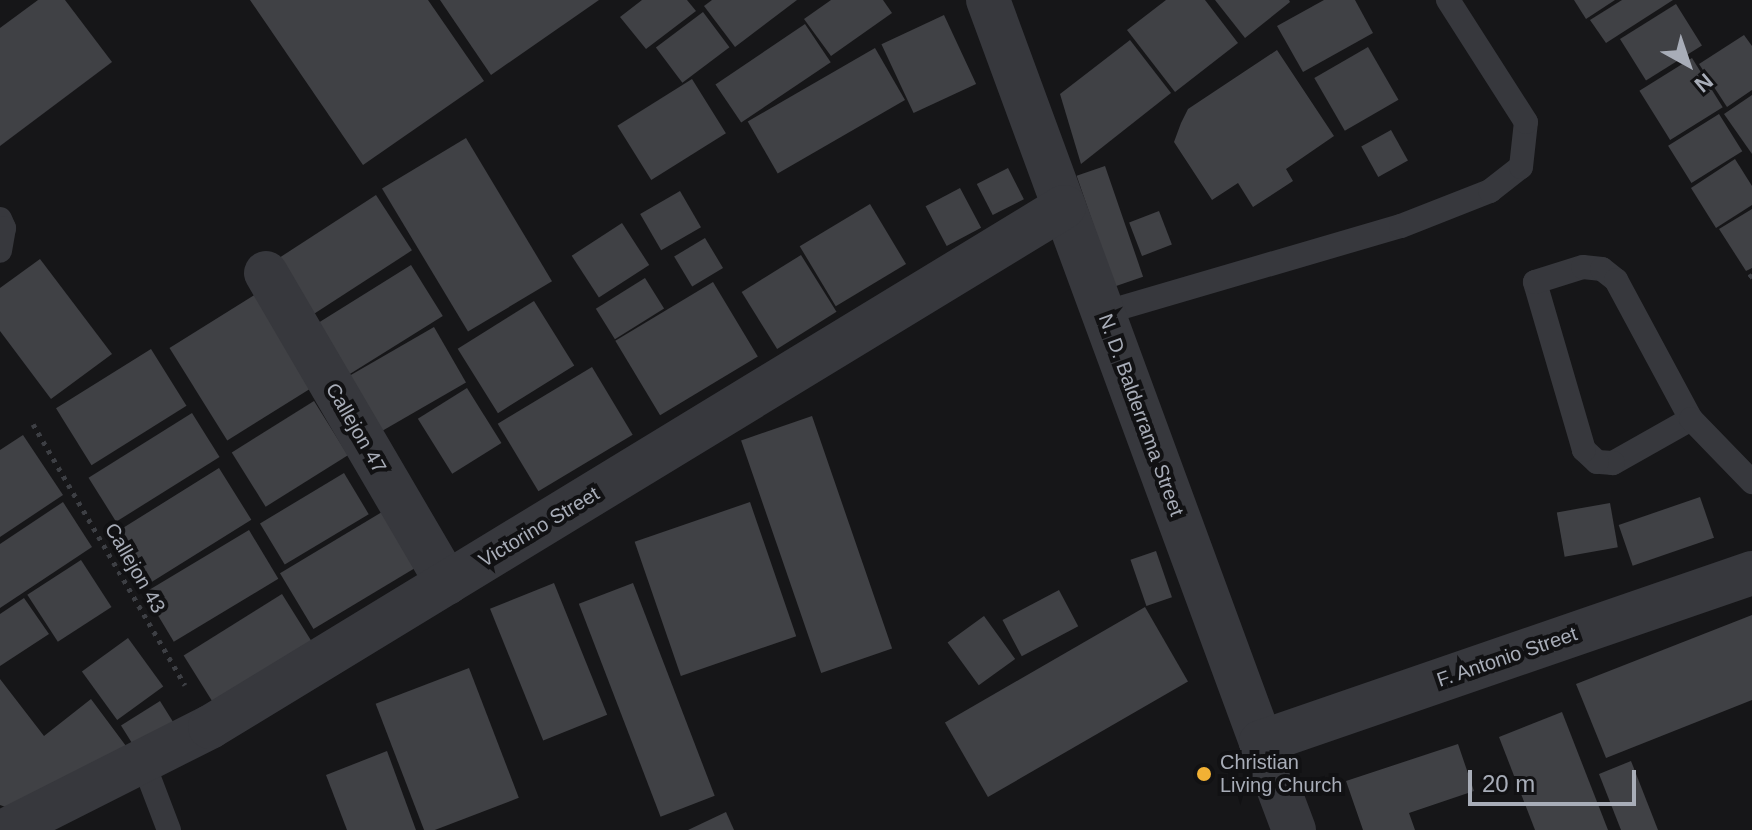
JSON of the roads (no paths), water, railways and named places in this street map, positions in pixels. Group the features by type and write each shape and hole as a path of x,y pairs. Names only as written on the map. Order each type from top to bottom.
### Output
{"street":[{"name":"N. D. Balderrama Street","path":"1002,6 1064,207 1294,830"},
{"name":"Victorino Street","path":"6,830 210,727 1064,207"},
{"name":"Callejon 47","path":"266,273 447,583"},
{"name":"F. Antonio Street","path":"1261,742 1752,573"}],"lane":[{"path":"1103,313 1401,226 1490,191 1521,167 1526,122 1448,0"},
{"path":"0,219 4,228 0,251"},
{"path":"1691,419 1613,463 1597,462 1584,450 1535,282 1583,267 1602,269 1616,280 1691,419 1752,482"},
{"path":"143,762 169,830"}],"place":[{"name":"Christian Living Church","path":"1204,774"}]}
